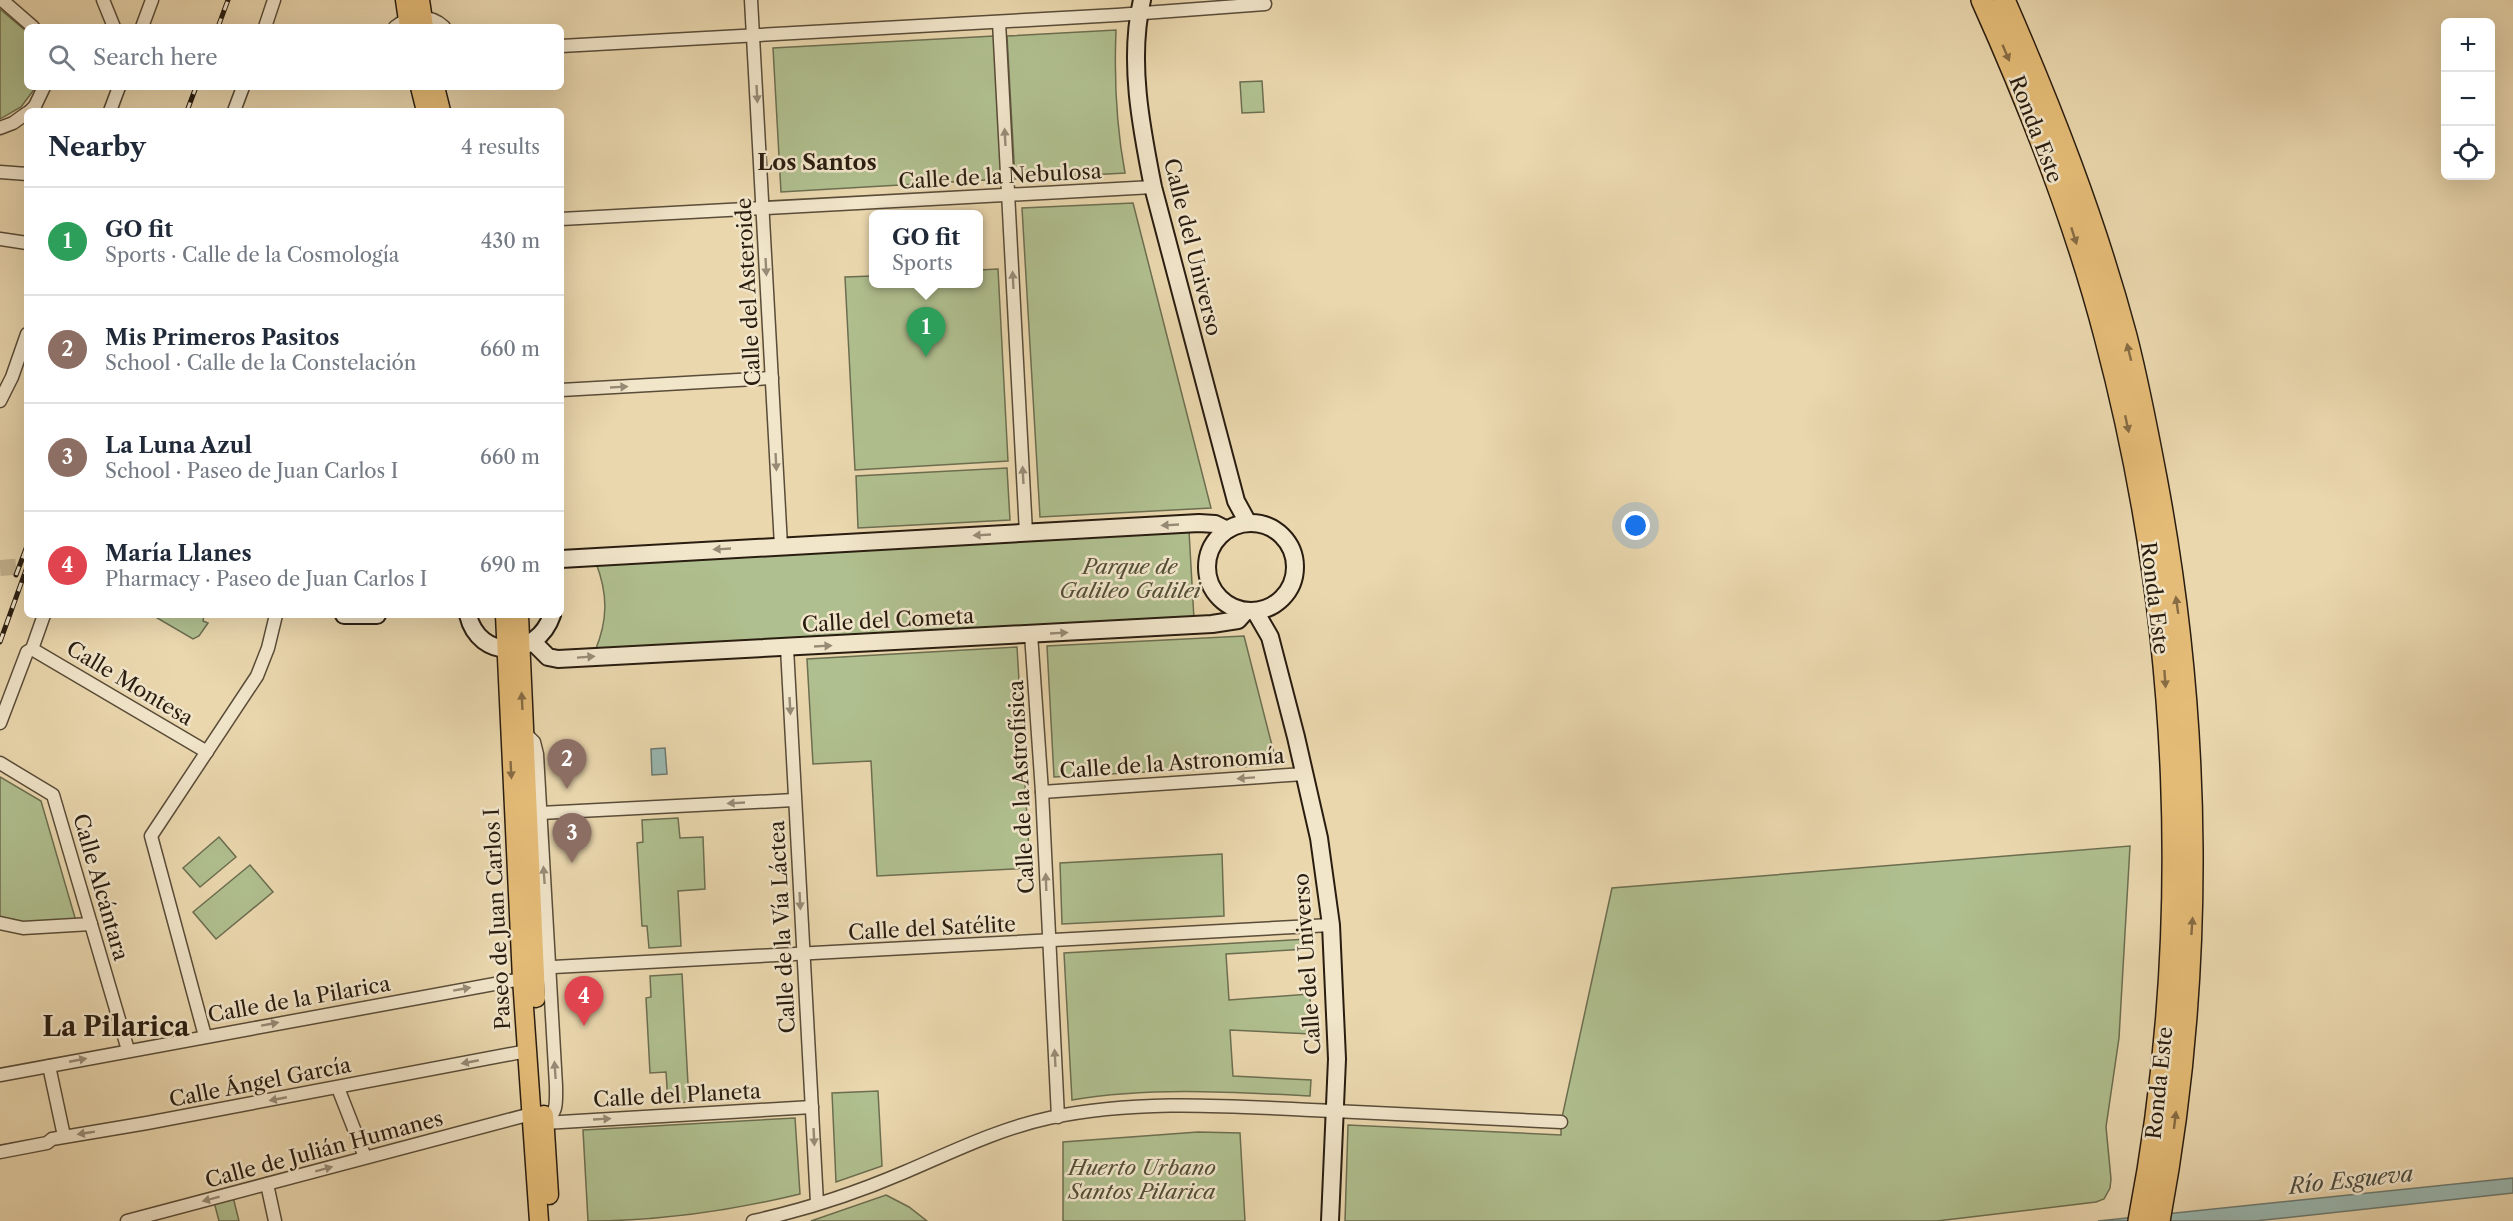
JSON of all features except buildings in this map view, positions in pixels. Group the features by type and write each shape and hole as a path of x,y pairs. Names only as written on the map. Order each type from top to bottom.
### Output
{"highway":[{"name":"Ronda Este","path":"1982,0 2018,82 2055,178 2090,284 2125,417 2154,572 2170,752 2172,900 2157,1179 2159,1221"},
{"name":"Ronda Este","path":"2004,0 2075,172 2126,336 2154,466 2177,608 2190,753 2193,912 2183,1061 2157,1179 2139,1221"}],"main road":[{"path":"405,0 413,20"},
{"path":"422,90 426,108"},
{"path":"424,90 439,108"},
{"name":"Paseo de Juan Carlos I","path":"506,618 520,647 535,972 539,1221"},
{"name":"Paseo de Juan Carlos I","path":"519,618 535,972 527,1051 550,1221"}],"street":[{"path":"2,0 30,24"},
{"path":"103,0 113,24"},
{"path":"143,24 152,0"},
{"path":"266,24 274,0"},
{"name":"Calle del Asteroide","path":"752,0 781,546"},
{"path":"564,46 999,22 1140,7 1265,4"},
{"name":"Calle del Universo","path":"1140,7 1137,50 1140,106 1154,187 1236,501 1236,527"},
{"path":"413,20 433,20 439,24"},
{"path":"999,22 1026,533"},
{"path":"33,108 43,90"},
{"path":"111,108 118,90"},
{"path":"235,108 242,90"},
{"path":"0,128 14,123 24,115"},
{"path":"0,172 24,174"},
{"name":"Calle de la Nebulosa","path":"564,219 1154,187"},
{"path":"1,242 24,243"},
{"path":"0,401 6,374 24,340"},
{"path":"564,390 772,378"},
{"path":"564,559 1208,523 1236,527 1260,524 1272,528 1282,536 1294,555 1294,578 1290,588 1274,605 1250,611 1235,608 1217,595 1208,574 1210,552 1215,542 1236,527"},
{"name":"Calle del Universo","path":"1274,605 1270,637 1319,838 1331,925 1337,1013 1336,1111 1330,1221"},
{"name":"Calle del Universo","path":"1250,611 1270,637"},
{"name":"Calle del Cometa","path":"467,618 483,640 520,647 558,659 1226,622 1238,620 1250,611"},
{"path":"0,723 27,652 32,649 43,618"},
{"path":"205,1036 150,836 257,676 268,648 275,618"},
{"path":"520,647 548,629 551,618"},
{"name":"Calle de la Astrofísica","path":"1031,634 1042,792 1058,1117"},
{"name":"Calle de la Vía Láctea","path":"787,648 818,1203"},
{"name":"Calle Montesa","path":"32,649 207,752"},
{"path":"524,731 534,742 537,754 540,813 535,972"},
{"name":"Calle Alcántara","path":"0,763 53,795 128,1050"},
{"name":"Calle de la Astronomía","path":"1042,792 1304,774"},
{"path":"540,813 794,800"},
{"path":"0,923 23,928 91,924"},
{"name":"Calle del Satélite","path":"535,972 803,954 1331,925"},
{"name":"Calle de la Pilarica","path":"0,1075 535,972"},
{"name":"Calle Ángel García","path":"0,1152 47,1143 64,1136 338,1088 527,1051"},
{"path":"49,1066 64,1136"},
{"path":"338,1088 365,1157"},
{"path":"753,1221 818,1203 904,1173 984,1138 1058,1117 1128,1106 1173,1105 1336,1111 1561,1122"},
{"name":"Calle del Planeta","path":"538,1119 812,1107"},
{"name":"Calle de Julián Humanes","path":"127,1221 365,1157 538,1119"},
{"path":"267,1184 275,1221"}],"green space":[{"path":"0,9 24,29 24,90 34,90 21,107 0,119"},
{"path":"1116,30 1116,102 1125,173 1015,179 1007,36"},
{"path":"994,36 1002,179 781,192 773,48"},
{"path":"1262,81 1264,112 1242,113 1240,82"},
{"path":"1133,203 1211,508 1040,517 1022,208"},
{"path":"998,269 1008,461 855,470 845,277 869,276 869,288 983,288 983,270"},
{"path":"1007,468 1010,520 858,528 856,476"},
{"name":"Parque de Galileo Galilei","path":"1189,531 1194,619 595,651 602,629 605,607 603,585 596,563"},
{"path":"157,618 204,618 203,621 208,623 199,636 193,639"},
{"path":"1244,636 1277,765 1054,777 1047,646"},
{"path":"1017,647 1030,868 877,876 871,761 813,764 807,659"},
{"path":"0,777 41,801 78,928 0,928"},
{"path":"678,818 680,838 703,837 705,889 678,891 681,946 649,948 647,926 642,926 637,843 643,842 642,820"},
{"path":"219,837 236,857 200,887 183,868"},
{"path":"2130,846 2119,1038 2106,1127 2111,1179 2110,1188 2104,1199 2096,1202 1937,1221 1345,1221 1348,1125 1561,1135 1561,1122 1612,888"},
{"path":"1222,854 1224,916 1062,924 1060,863"},
{"path":"250,865 273,892 216,939 193,912"},
{"path":"1307,939 1307,949 1226,954 1229,1000 1310,994 1311,1034 1230,1030 1233,1076 1311,1080 1310,1096 1161,1092 1072,1100 1064,953"},
{"path":"682,974 689,1102 668,1103 666,1072 650,1073 646,998 651,997 650,976"},
{"path":"878,1091 882,1166 836,1182 832,1093"},
{"path":"795,1118 800,1194 695,1214 588,1221 583,1130"},
{"name":"Huerto Urbano Santos Pilarica","path":"1198,1132 1240,1133 1245,1221 1063,1221 1063,1142"},
{"path":"886,1195 909,1207 927,1221 811,1221"},
{"path":"233,1197 239,1221 219,1221 214,1202"}],"water":[{"path":"665,748 667,774 652,775 651,749"},
{"path":"2513,1178 2513,1193 2255,1221 2098,1221"}],"tunnel":[{"path":"0,568 24,566"}],"railway":[{"path":"219,24 228,0"},
{"path":"188,108 195,90"},
{"path":"16,575 24,554"},
{"path":"0,642 24,575"}],"place":[{"name":"GO fit","path":"926,357"},
{"name":"Mis Primeros Pasitos","path":"567,789"},
{"name":"La Luna Azul","path":"572,863"},
{"name":"María Llanes","path":"584,1026"}],"district":[{"name":"Los Santos","path":"817,162"},
{"name":"La Pilarica","path":"116,1026"}],"water label":[{"name":"Río Esgueva","path":"2351,1180"}]}
